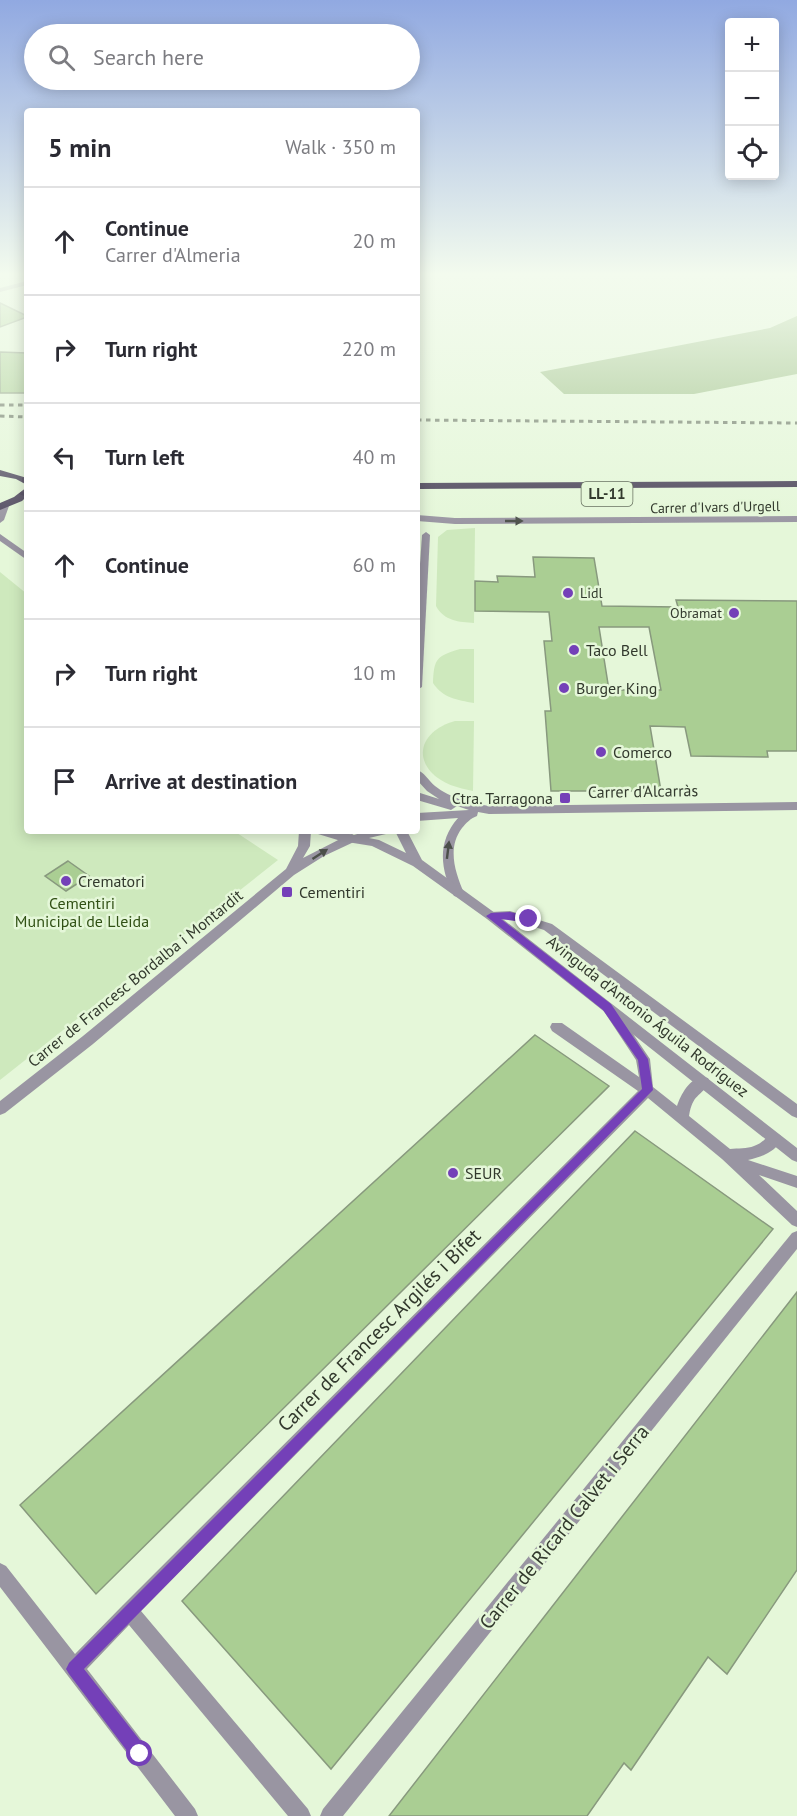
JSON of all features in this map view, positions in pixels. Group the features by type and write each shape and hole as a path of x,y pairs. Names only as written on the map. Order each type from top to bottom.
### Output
{"highway":[{"name":"LL-11","path":"420,486 797,484"},
{"name":"LL-11","path":"420,495 797,493"}],"main road":[{"path":"0,473 24,486"},
{"path":"2,507 24,489"}],"street":[{"path":"0,520 2,507"},
{"name":"Carrer d'Ivars d'Urgell","path":"420,518 455,521 797,519"},
{"path":"420,636 426,535 438,524 455,521"},
{"path":"420,528 426,535"},
{"path":"0,536 24,555"},
{"name":"Carrer d'Alcarràs","path":"420,777 427,787 441,796 473,810"},
{"name":"Carrer d'Alcarràs","path":"420,797 473,810"},
{"name":"Carrer d'Alcarràs","path":"420,817 473,810 797,806"},
{"path":"458,893 448,868 446,853 456,827 473,810"},
{"name":"Carrer de Francesc Bordalba i Montardit","path":"290,872 304,846 305,834"},
{"name":"Avinguda d'Antonio Águila Rodríguez","path":"335,834 375,843 417,863 491,916 797,1156"},
{"name":"Avinguda d'Antonio Águila Rodríguez","path":"352,838 369,834"},
{"name":"Avinguda d'Antonio Águila Rodríguez","path":"402,834 417,863"},
{"name":"Carrer de Francesc Bordalba i Montardit","path":"0,1109 97,1033 290,872 320,853 352,838"},
{"path":"491,916 510,915 548,927 797,1113"},
{"path":"607,1007 643,1059 648,1090"},
{"path":"557,1028 648,1090 730,1157 797,1220"},
{"path":"682,1119 684,1101 692,1089 703,1082"},
{"name":"Carrer de Francesc Argilés i Bifet","path":"74,1669 648,1090"},
{"path":"730,1157 758,1153 775,1139"},
{"path":"730,1157 797,1182"},
{"name":"Carrer de Ricard Calvet i Serra","path":"330,1816 797,1238"},
{"path":"0,1572 188,1816"},
{"path":"129,1611 301,1816"}],"green space":[{"path":"609,359 797,359 797,374 694,394 564,394 540,372"},
{"path":"475,528 474,623 448,618 436,606 438,537 447,530"},
{"name":"Cementiri Municipal de Lleida","path":"0,572 24,592 24,834 239,834 278,860 0,1080"},
{"path":"460,649 474,649 474,703 446,695 433,683 434,669 438,660"},
{"path":"455,721 474,721 473,791 440,780 425,763 423,747 426,740 438,728"}],"building":[{"path":"0,359 24,359 24,393 0,393"},
{"path":"533,557 594,558 602,606 678,607 676,600 797,601 797,751 767,751 768,757 691,756 685,727 650,726 661,791 551,791 545,711 551,711 544,641 552,641 549,612 475,611 475,581 498,582 497,576 535,577","holes":["599,627 649,627 661,690 609,690"]},
{"name":"Crematori","path":"68,861 89,876 66,891 45,876"},
{"path":"535,1035 609,1086 96,1594 20,1505"},
{"path":"635,1131 773,1229 331,1769 182,1601"},
{"path":"797,1292 797,1570 727,1674 708,1657 631,1770 624,1763 587,1816 389,1816"}],"railway":[{"path":"0,405 24,405"},
{"path":"0,416 24,417"},
{"path":"420,420 797,423"}],"place":[{"name":"Lidl","path":"568,593"},
{"name":"Obramat","path":"734,613"},
{"name":"Taco Bell","path":"574,650"},
{"name":"Burger King","path":"564,688"},
{"name":"Comerco","path":"601,752"},
{"name":"Ctra. Tarragona","path":"565,798"},
{"name":"Crematori","path":"66,881"},
{"name":"Cementiri","path":"287,892"},
{"name":"SEUR","path":"453,1173"}],"route":[{"path":"140,1754 74,1669 648,1090 643,1059 607,1007 491,916 510,915 529,919"}]}
